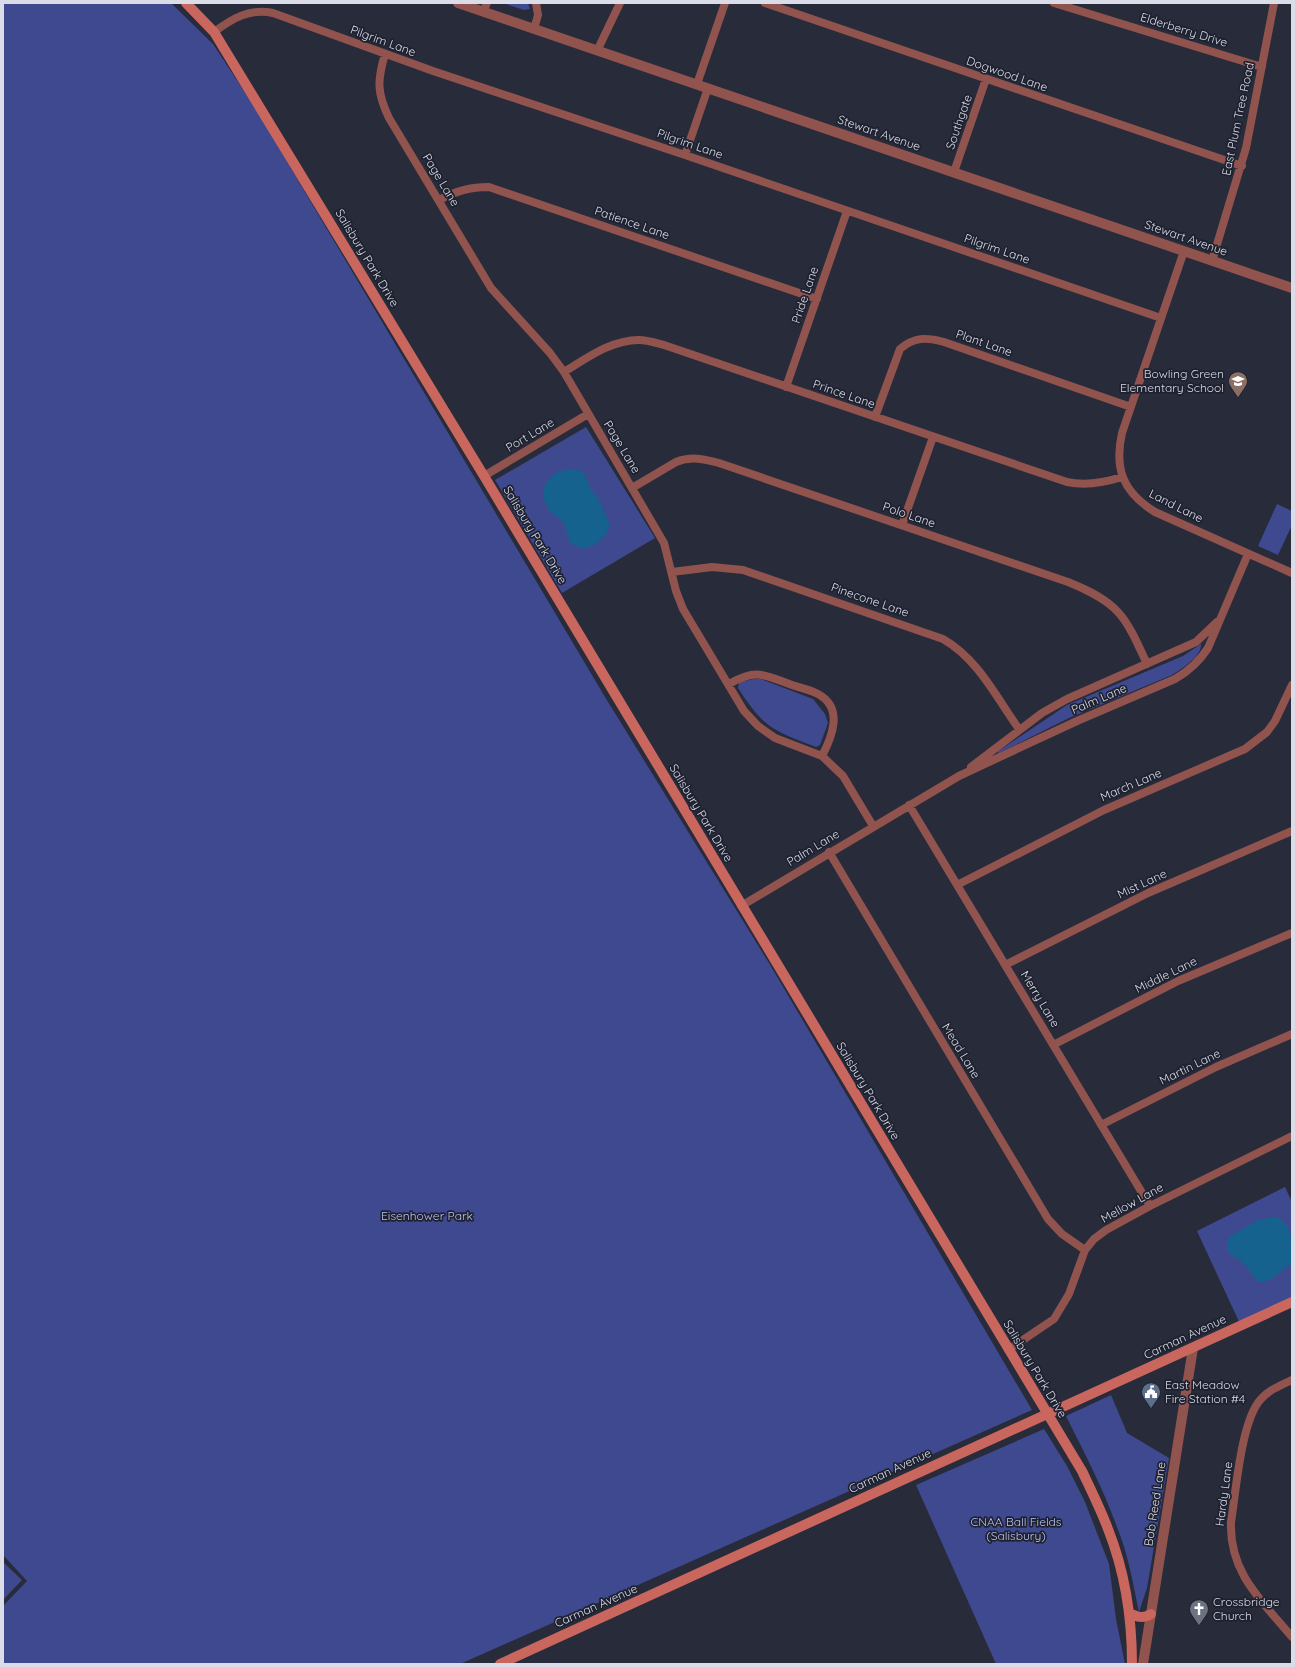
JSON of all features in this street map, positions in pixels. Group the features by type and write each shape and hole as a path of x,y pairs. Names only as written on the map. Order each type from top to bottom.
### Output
{"main road":[{"name":"Salisbury Park Drive","path":"186,3 214,32 484,476 741,906 1082,1471 1108,1530 1126,1592 1132,1638 1132,1664"},
{"name":"Carman Avenue","path":"500,1664 1047,1414 1193,1348 1291,1306"},
{"path":"1129,1613 1140,1618 1151,1614"}],"street":[{"name":"Stewart Avenue","path":"458,3 485,8 534,29 597,51 1292,288"},
{"path":"534,29 538,15 536,3"},
{"path":"597,51 620,3"},
{"path":"697,84 725,3"},
{"name":"Dogwood Lane","path":"765,3 1242,166"},
{"name":"Elderberry Drive","path":"1054,3 1262,67"},
{"name":"East Plum Tree Road","path":"1212,261 1242,166 1274,3"},
{"name":"Pilgrim Lane","path":"214,32 241,15 252,11 263,10 273,13 385,54 1161,318"},
{"name":"Page Lane","path":"385,54 380,71 378,89 382,103 491,288 508,309 550,353 564,372 664,543 676,591 683,609 744,711 758,726 775,738 822,756 843,776 873,826"},
{"name":"Southgate","path":"954,172 986,79"},
{"path":"685,155 708,88"},
{"name":"Patience Lane","path":"439,200 461,190 474,187 490,187 817,299"},
{"name":"Pride Lane","path":"786,387 847,211"},
{"name":"Land Lane","path":"1184,251 1118,449 1122,477 1141,503 1155,512 1292,573"},
{"name":"Plant Lane","path":"875,417 900,349 909,341 923,338 944,342 1131,407"},
{"name":"Prince Lane","path":"564,372 608,346 640,340 664,345 933,437 1080,485 1106,482 1122,477"},
{"name":"Port Lane","path":"484,476 588,414"},
{"path":"902,525 933,437"},
{"name":"Polo Lane","path":"632,488 683,459 700,458 719,462 1094,592 1107,601 1121,615 1131,630 1147,664"},
{"name":"Palm Lane","path":"741,906 829,852 959,776 1077,721 1175,680 1189,670 1202,657 1223,616 1248,554"},
{"name":"Pinecone Lane","path":"672,572 712,567 743,570 943,639 956,646 973,662 1019,729"},
{"name":"Palm Lane","path":"959,776 1042,713 1067,699 1196,642 1223,616"},
{"path":"729,684 746,675 759,673 819,694 827,702 835,721 831,739 822,756"},
{"name":"March Lane","path":"957,885 1104,810 1246,749 1267,732 1275,721 1292,685"},
{"name":"Merry Lane","path":"909,805 1150,1206"},
{"name":"Mist Lane","path":"1005,965 1148,893 1292,831"},
{"name":"Mead Lane","path":"829,852 1048,1219 1062,1234 1085,1250"},
{"name":"Middle Lane","path":"1053,1045 1178,981 1292,933"},
{"name":"Martin Lane","path":"1101,1125 1216,1067 1292,1034"},
{"name":"Mellow Lane","path":"1008,1350 1046,1325 1060,1311 1070,1294 1085,1250 1094,1239 1106,1230 1150,1206 1292,1136"},
{"name":"Bob Reed Lane","path":"1142,1664 1193,1348"},
{"name":"Hardy Lane","path":"1292,1380 1265,1394 1252,1411 1246,1429 1231,1522 1232,1549 1239,1568 1250,1586 1292,1637"}],"green space":[{"name":"Eisenhower Park","path":"3,3 171,3 213,44 252,103 605,697 769,963 1032,1410 460,1664 3,1664 3,1606 27,1581 3,1555"},
{"path":"503,3 528,3 530,9 524,10"},
{"path":"586,427 655,538 562,593 495,480"},
{"path":"1277,504 1292,511 1292,525 1278,555 1258,546"},
{"path":"1201,644 1195,658 1172,675 1069,718 999,753 997,752 1067,705 1183,656"},
{"path":"761,679 813,699 825,714 828,723 820,745 816,747 779,731 770,726 755,712 738,688 739,682"},
{"path":"1285,1187 1292,1202 1292,1302 1241,1326 1197,1231"},
{"path":"1111,1395 1127,1433 1169,1458 1147,1588 1139,1612 1130,1569 1121,1537 1099,1484 1066,1416"},
{"name":"CNAA Ball Fields (Salisbury)","path":"1044,1429 1067,1466 1085,1502 1109,1564 1116,1619 1125,1664 996,1664 916,1485"},
{"path":"3,1562 22,1580 3,1600"}],"shaded area":[{"path":"569,469 578,470 584,473 590,488 599,500 610,525 603,538 584,549 570,543 562,520 550,512 543,497 545,484 555,473"},
{"path":"1275,1217 1281,1220 1289,1230 1292,1244 1292,1264 1272,1279 1258,1282 1248,1268 1228,1251 1227,1248 1229,1237 1258,1220"}],"place":[{"name":"Bowling Green Elementary School","path":"1238,398"},
{"name":"East Meadow Fire Station #4","path":"1151,1409"},
{"name":"Crossbridge Church","path":"1199,1626"}]}
